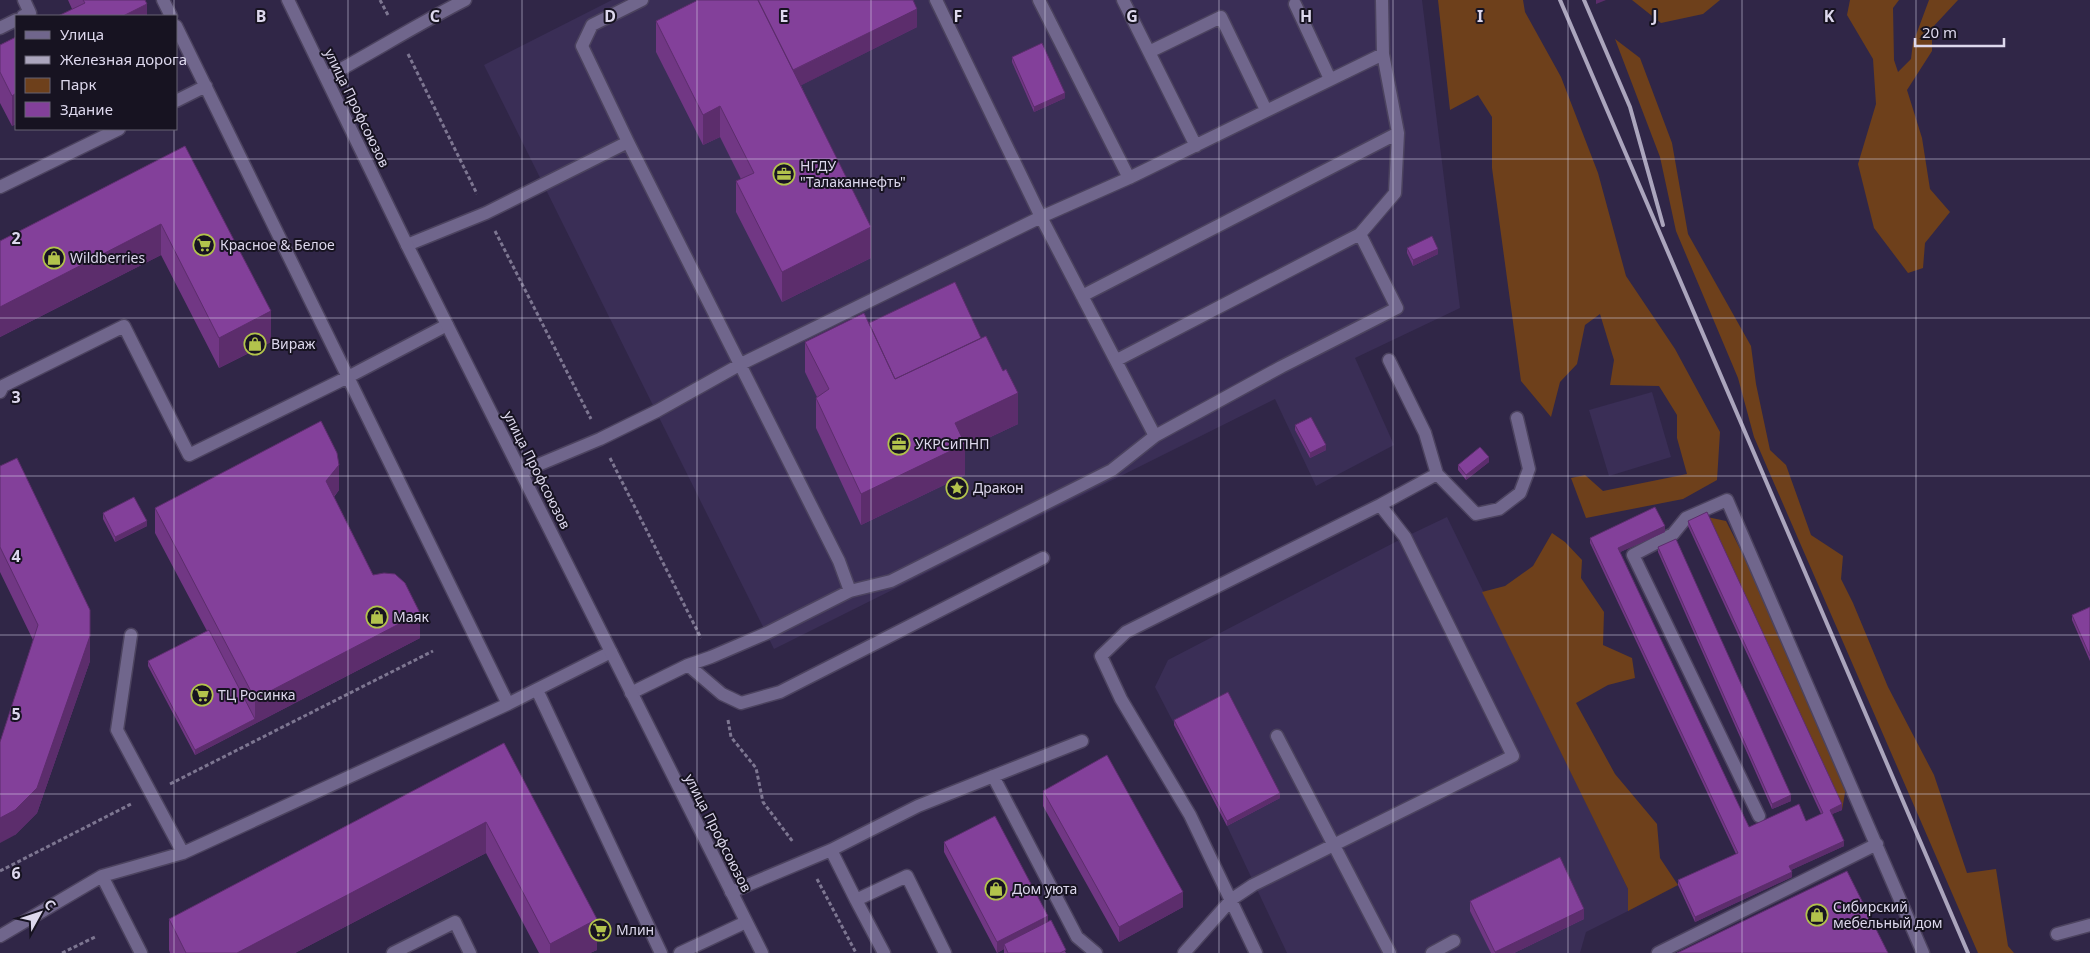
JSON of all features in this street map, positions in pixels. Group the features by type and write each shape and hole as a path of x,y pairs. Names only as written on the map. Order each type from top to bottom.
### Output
{"main road":[{"path":"24,0 30,13 26,15"},
{"path":"163,0 170,15"},
{"name":"улица Профсоюзов","path":"288,0 407,245 762,953"},
{"path":"327,77 400,37 421,22 464,0"},
{"path":"642,0 592,25 582,46 628,142 839,561 850,591"},
{"path":"936,0 1041,217 1155,436"},
{"path":"1039,0 1129,178"},
{"path":"1123,0 1196,146"},
{"path":"1117,360 1360,234 1395,193 1398,133 1383,54 1382,0"},
{"path":"1295,4 1330,79"},
{"path":"1149,52 1221,17 1266,110"},
{"path":"0,28 15,20"},
{"path":"178,30 508,704"},
{"path":"521,472 600,439 657,411 741,364 1041,217 1129,178 1383,54"},
{"path":"178,99 206,86"},
{"path":"0,188 117,130"},
{"path":"1082,296 1398,133"},
{"path":"407,245 486,213 628,142"},
{"path":"631,693 688,665 711,658 767,633 850,591 891,581 1112,470 1155,436 1281,367 1397,308 1360,234"},
{"path":"0,392 4,386 124,326 189,455 348,377 447,325"},
{"path":"1389,360 1425,433 1437,474 1476,514 1499,509 1520,493 1529,469 1517,418"},
{"path":"1256,953 1232,899 1190,815 1121,699 1101,656 1126,632 1380,505 1437,474"},
{"path":"1759,816 1633,555 1673,534 1686,518 1726,500 1923,953"},
{"path":"1184,953 1232,899 1253,884 1334,846 1513,756 1405,537 1380,505"},
{"path":"688,665 722,694 741,703 780,692 1044,558"},
{"path":"131,635 118,730 183,852"},
{"path":"0,936 102,876 183,852 508,704 611,652"},
{"path":"537,690 661,953"},
{"path":"1277,736 1390,953"},
{"path":"731,892 831,850 918,806 1082,741"},
{"path":"993,776 1077,937 1096,953"},
{"path":"1658,953 1877,844"},
{"path":"831,850 884,953"},
{"path":"102,876 141,953"},
{"path":"856,900 907,876 945,953"},
{"path":"393,953 455,922 470,953"},
{"path":"680,953 746,922"},
{"path":"2056,934 2090,924"},
{"path":"1432,953 1454,942"}],"path":[{"path":"380,0 711,658"},
{"path":"0,870 433,652"},
{"path":"722,694 732,737 756,768 763,802 806,860 856,953"},
{"path":"62,953 95,937"}],"shaded area":[{"path":"612,0 1422,0 1460,308 1355,358 1394,445 1316,486 1275,399 774,649 484,65"},
{"path":"1652,392 1671,457 1609,476 1589,410"},
{"path":"1447,517 1628,889 1628,911 1586,932 1580,953 1287,953 1227,826 1155,687 1168,660"}],"green space":[{"path":"1438,0 1523,0 1525,12 1561,77 1598,173 1626,276 1675,349 1720,432 1717,480 1683,499 1586,518 1571,478 1585,475 1603,491 1687,474 1677,438 1677,415 1659,386 1610,385 1614,360 1600,314 1585,325 1577,364 1560,382 1551,417 1521,381 1492,168 1492,117 1478,95 1450,110"},
{"path":"1632,0 1720,0 1703,14 1661,23"},
{"path":"1850,0 1899,0 1893,8 1894,60 1898,72 1911,59 1913,43 1929,0 1958,0 1932,28 1932,51 1907,90 1922,138 1930,189 1950,212 1925,243 1923,268 1908,273 1874,228 1858,164 1876,104 1873,59 1847,15"},
{"path":"1615,39 1640,58 1672,143 1688,234 1751,346 1756,384 1770,450 1786,465 1811,535 1843,556 1841,579 1888,687 1934,775 1967,873 1996,869 2008,946 2014,953 1978,953 1754,437 1738,378 1676,231 1660,157"},
{"path":"1707,517 1726,521 1772,612 1847,781 1842,810"},
{"path":"1552,533 1565,542 1582,560 1581,578 1604,612 1603,645 1632,658 1635,678 1608,685 1576,703 1615,774 1657,824 1660,858 1678,885 1628,911 1628,889 1482,592 1505,586 1533,566"}],"building":[{"path":"83,0 145,0 147,4 125,15 60,15 85,3"},
{"name":"НГДУ \"Талаканнефть\"","path":"698,0 758,0 871,227 782,272 736,181 754,173 720,106 703,115 656,21"},
{"path":"758,0 913,0 917,9 793,70"},
{"path":"15,38 15,94 12,96 0,72 0,45"},
{"path":"1042,43 1065,93 1034,107 1012,57"},
{"path":"185,146 271,311 219,338 161,224 0,307 0,241"},
{"path":"1432,236 1438,249 1413,260 1407,248"},
{"path":"955,282 981,338 895,379 869,323"},
{"name":"УКРСиПНП","path":"864,313 895,379 986,336 1003,371 1006,369 1018,393 955,423 965,444 861,494 816,398 829,389 805,342"},
{"path":"1311,417 1326,445 1310,453 1295,425"},
{"path":"321,421 337,453 339,465 326,481 373,575 395,574 405,583 420,613 255,699 155,508"},
{"path":"1480,447 1489,457 1466,475 1458,465"},
{"path":"17,458 90,610 90,636 37,788 15,810 0,818 0,742 38,625 0,547 0,466"},
{"path":"134,497 147,521 115,537 103,513"},
{"path":"1655,507 1665,526 1618,548 1749,827 1799,804 1806,821 1823,813 1688,521 1707,512 1842,804 1830,810 1844,841 1789,866 1792,872 1695,917 1678,880 1738,853 1590,538"},
{"path":"1676,539 1791,795 1772,804 1658,547"},
{"path":"2090,607 2090,656 2072,615"},
{"name":"ТЦ Росинка","path":"209,630 255,719 195,750 148,661"},
{"path":"1228,692 1280,793 1227,821 1174,720"},
{"path":"504,743 597,919 550,944 486,822 237,953 186,953 169,919"},
{"path":"1107,755 1183,892 1119,927 1043,791"},
{"name":"Дом уюта","path":"995,816 1048,916 997,942 944,842"},
{"path":"1560,857 1584,909 1495,952 1470,901"},
{"name":"Сибирский мебельный дом","path":"1847,871 1888,953 1677,953"},
{"path":"1051,920 1066,950 1060,953 1008,953 1004,944"}],"railway":[{"path":"1560,0 1968,953"},
{"path":"1584,0 1630,107 1663,225"}],"place":[{"name":"НГДУ \"Талаканнефть\"","path":"784,174"},
{"name":"Красное & Белое","path":"204,245"},
{"name":"Wildberries","path":"54,258"},
{"name":"Вираж","path":"255,344"},
{"name":"УКРСиПНП","path":"899,444"},
{"name":"Дракон","path":"957,488"},
{"name":"Маяк","path":"377,617"},
{"name":"ТЦ Росинка","path":"202,695"},
{"name":"Дом уюта","path":"996,889"},
{"name":"Сибирский мебельный дом","path":"1817,915"},
{"name":"Млин","path":"600,930"}]}
